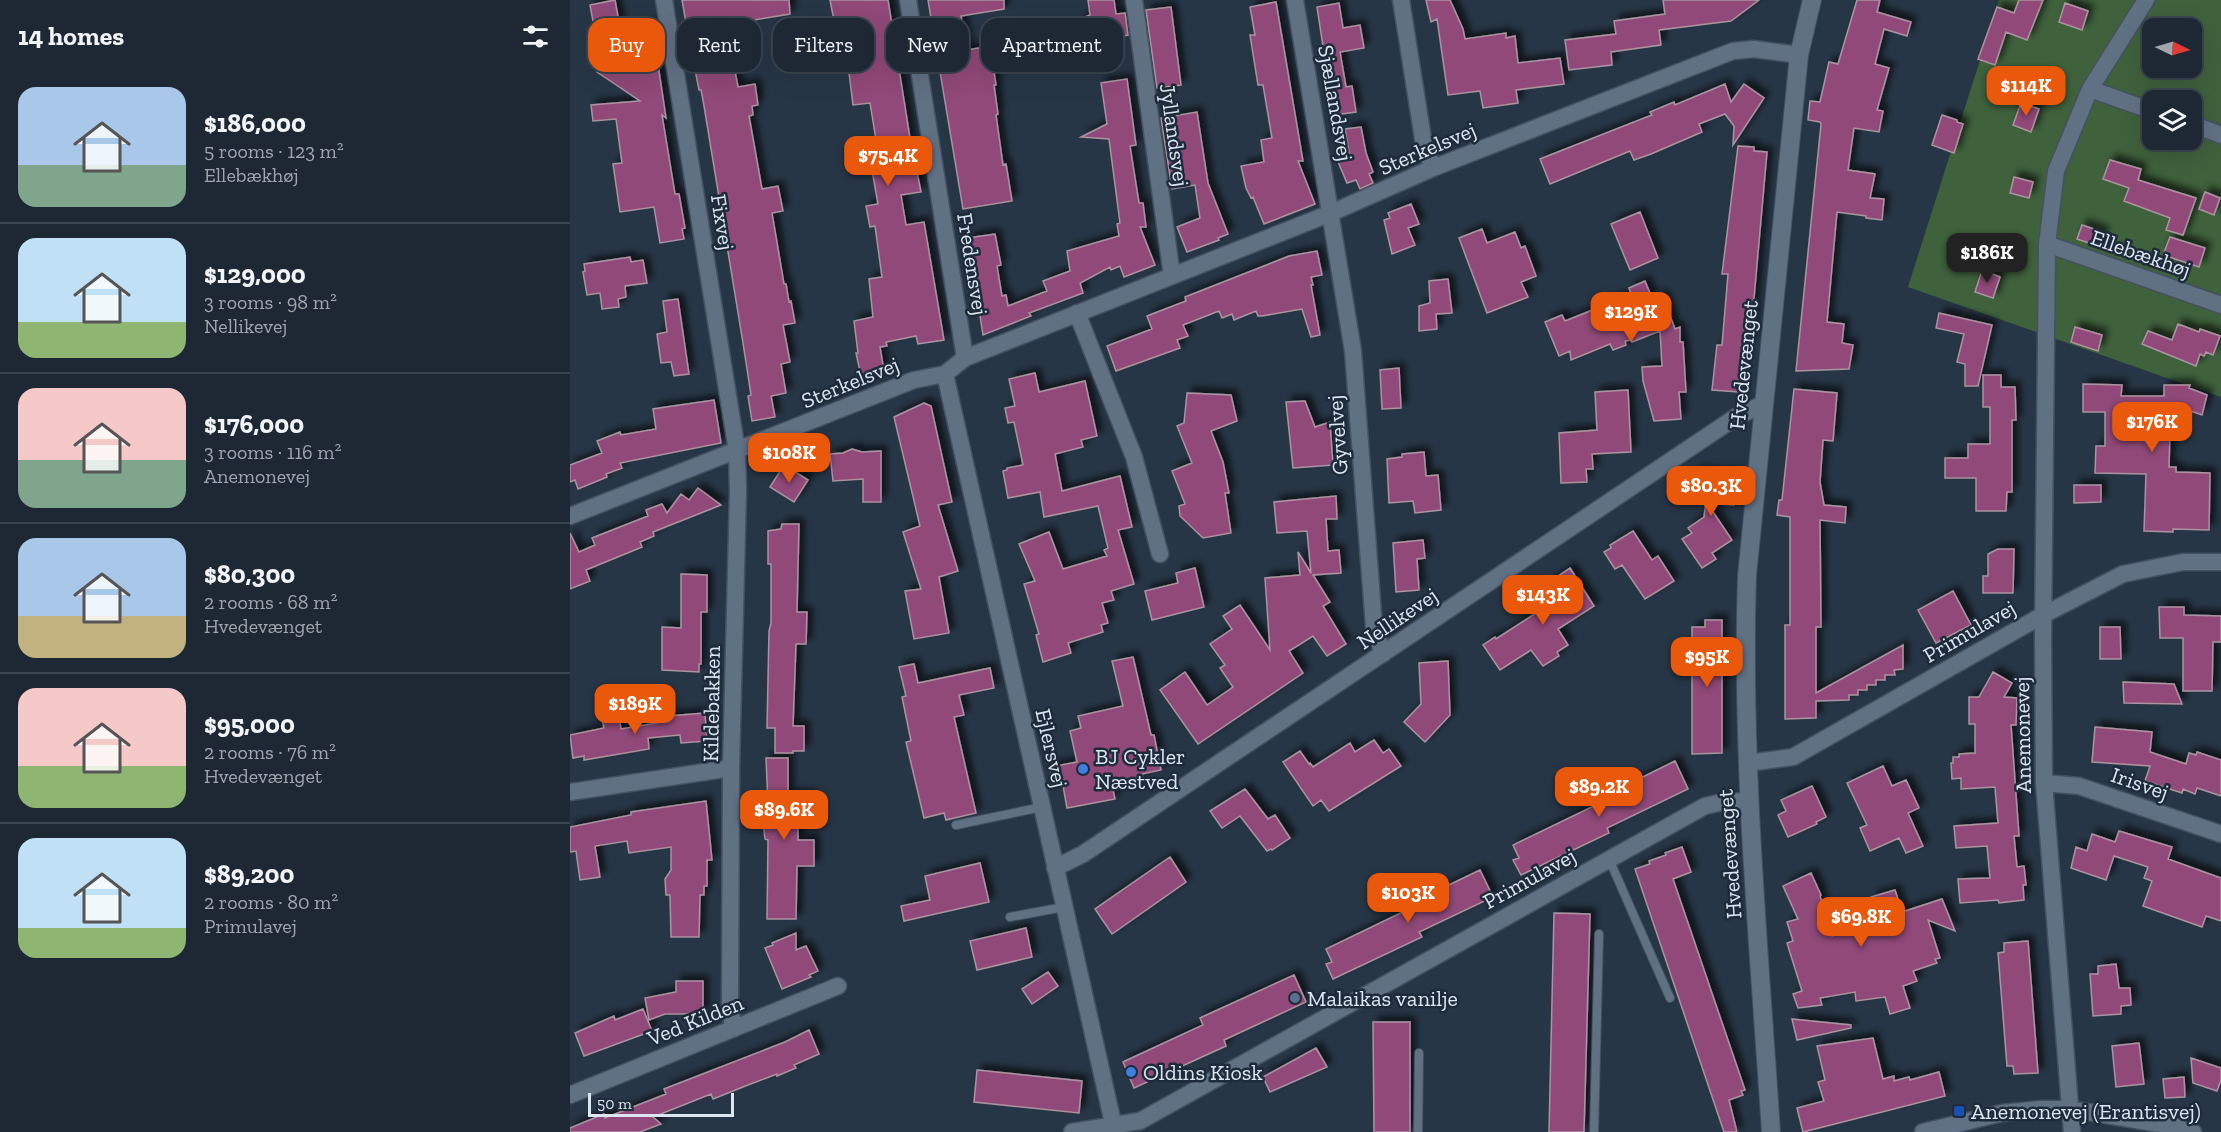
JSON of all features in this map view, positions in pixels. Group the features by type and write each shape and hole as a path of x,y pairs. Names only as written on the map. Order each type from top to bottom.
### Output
{"street":[{"name":"Fixvej","path":"664,0 737,452"},
{"name":"Fredensvej","path":"908,0 965,358"},
{"name":"Jyllandsvej","path":"1134,0 1172,276"},
{"name":"Sjællandsvej","path":"1295,0 1331,213"},
{"path":"1401,0 1424,145 1433,168"},
{"name":"Hvedevænget","path":"1771,1132 1749,801 1745,648 1747,576 1799,55 1812,0"},
{"path":"2047,244 2056,171 2090,89 2146,0"},
{"name":"Sterkelsvej","path":"570,516 737,452 914,380 945,374 965,358 1331,213 1433,168 1733,51 1754,49 1799,55"},
{"path":"2090,89 2142,107"},
{"path":"2202,128 2221,135"},
{"name":"Gyvelvej","path":"1331,213 1353,351 1374,627 1383,654"},
{"name":"Ellebækhøj","path":"2047,244 2221,305"},
{"name":"Anemonevej","path":"2047,244 2043,615 2044,783 2072,1132"},
{"path":"1077,313 1134,457 1160,554"},
{"name":"Ejlersvej","path":"945,374 1114,1129"},
{"name":"Nellikevej","path":"1055,868 1083,854 1736,417 1764,404"},
{"name":"Kildebakken","path":"734,1029 730,1005 731,768 737,452"},
{"name":"Primulavej","path":"1748,763 1793,757 2043,615 2123,574 2183,562 2221,562"},
{"path":"570,792 731,768"},
{"name":"Irisvej","path":"2044,783 2079,786 2221,834"},
{"name":"Primulavej","path":"1072,1132 1114,1129 1140,1121 1705,806 1722,802 1749,801"},
{"name":"Ved Kilden","path":"570,1095 838,986"},
{"path":"1923,1132 2002,1113 2070,1109 2178,1127 2193,1132"}],"lane":[{"path":"956,825 1042,807"},
{"path":"1609,859 1670,998"},
{"path":"1010,917 1064,907"},
{"path":"1594,1132 1599,934"},
{"path":"1418,1132 1419,1053"}],"green space":[{"path":"1999,0 2221,0 2221,397 1908,287"}],"building":[{"path":"615,0 618,18 592,18 590,5"},
{"path":"682,0 789,0 790,14 761,19 685,18"},
{"path":"830,0 888,0 891,18 886,18 886,72 899,72 921,192 901,195 906,225 924,222 944,340 918,344 916,336 886,342 887,346 880,347 884,371 861,376 856,353 858,353 854,321 873,317 869,279 882,277 875,226 870,227 866,206 878,204 872,170 862,171 859,156 878,152 870,103 853,105 849,72 874,72 874,18 834,18"},
{"path":"928,0 1004,0 1004,9 961,16 961,18 931,18"},
{"path":"1088,0 1114,0 1116,14 1125,13 1128,35 1123,36 1123,18 1082,18 1090,15"},
{"path":"1426,0 1450,0 1465,39 1506,33 1506,38 1515,36 1518,63 1560,58 1564,84 1516,90 1518,103 1483,108 1480,91 1448,95 1437,19 1431,22"},
{"path":"1663,0 1759,0 1731,21 1659,30 1661,45 1611,52 1612,65 1569,70 1565,40 1616,34 1614,21 1665,14"},
{"path":"1857,0 1880,0 1877,12 1911,22 1907,36 1884,29 1875,64 1889,68 1877,110 1883,111 1879,132 1854,128 1848,170 1875,174 1870,198 1884,199 1882,220 1837,212 1827,322 1844,324 1842,343 1853,345 1849,369 1796,371 1821,124 1808,120 1810,101 1820,102 1829,62 1838,64"},
{"path":"2019,0 2043,0 2027,40 2006,32 1995,65 1978,59 1997,7 2014,13"},
{"path":"1276,2 1303,161 1298,161 1315,204 1264,224 1253,197 1251,198 1246,188 1241,166 1264,162 1261,140 1272,138 1263,85 1258,85 1250,35 1255,35 1250,7"},
{"path":"1339,3 1343,28 1360,25 1364,48 1340,52 1346,87 1352,86 1356,112 1334,115 1329,76 1323,77 1319,54 1324,53 1317,7"},
{"path":"2065,3 2088,11 2082,30 2059,22"},
{"path":"1171,7 1181,85 1157,88 1146,10"},
{"path":"981,48 981,72 994,72 998,114 996,115 1003,165 1006,164 1012,201 963,209 940,72 969,72 969,50"},
{"path":"597,72 659,72 666,118 662,115 675,194 679,194 685,228 682,229 684,239 660,243 654,207 620,212 613,164 622,163 616,119 593,121 591,105 640,101"},
{"path":"696,72 735,72 738,87 755,84 758,105 752,106 753,115 749,116 762,189 778,186 783,211 772,213 784,284 786,284 789,302 791,301 795,323 783,325 790,362 781,364 786,393 771,396 775,417 752,421 748,396 751,395 743,343 703,100 701,90 699,90"},
{"path":"1127,79 1136,145 1130,146 1139,203 1143,203 1146,227 1140,227 1155,265 1124,277 1120,266 1111,270 1110,267 1080,283 1083,293 1029,313 1031,316 983,335 968,238 995,234 1001,265 997,266 1002,296 1006,295 1008,306 1047,291 1043,281 1070,271 1067,251 1119,236 1117,224 1120,223 1109,139 1081,137 1107,124 1101,83"},
{"path":"1725,84 1731,102 1744,84 1764,98 1733,145 1734,126 1725,114 1699,124 1702,132 1651,154 1634,160 1630,151 1550,184 1540,159 1652,115 1650,112 1674,102 1675,105"},
{"path":"2021,103 2039,109 2031,132 2013,125"},
{"path":"1197,112 1208,183 1228,234 1218,238 1219,240 1187,252 1177,227 1200,218 1195,185 1172,189 1161,118"},
{"path":"1942,115 1963,124 1954,153 1932,145"},
{"path":"1361,127 1366,153 1373,172 1369,174 1373,183 1360,189 1356,180 1347,183 1336,157 1349,152 1345,129"},
{"path":"1738,146 1754,147 1754,151 1767,152 1750,343 1743,342 1738,392 1712,390 1717,345 1722,345 1728,274 1722,274"},
{"path":"2110,160 2141,169 2138,180 2196,198 2183,235 2166,230 2170,218 2124,201 2129,188 2103,179"},
{"path":"2014,177 2033,182 2029,198 2010,193"},
{"path":"2205,192 2220,198 2214,215 2199,209"},
{"path":"1411,204 1419,224 1408,228 1415,245 1392,254 1384,220 1390,218 1388,213"},
{"path":"1640,212 1658,258 1630,270 1611,224"},
{"path":"2082,225 2103,232 2098,246 2077,239"},
{"path":"1482,229 1487,243 1515,232 1521,248 1525,246 1536,276 1521,282 1528,297 1487,313 1459,238"},
{"path":"2170,237 2205,248 2199,267 2163,255"},
{"path":"1317,251 1322,275 1311,277 1313,285 1311,285 1320,335 1311,337 1302,309 1262,316 1258,316 1256,311 1234,320 1232,314 1222,318 1219,311 1183,325 1188,336 1177,340 1180,348 1116,371 1107,346 1152,329 1147,316 1186,301 1185,297 1289,256"},
{"path":"630,257 631,262 643,260 647,283 625,286 626,297 618,299 619,307 602,309 600,293 587,295 584,264"},
{"path":"1982,270 2000,277 1993,298 1975,292"},
{"path":"1448,279 1452,313 1436,314 1437,329 1419,331 1419,306 1430,303 1429,281"},
{"path":"1645,281 1660,318 1659,295 1662,294 1675,329 1680,327 1686,392 1679,392 1681,419 1654,421 1643,381 1642,367 1662,366 1660,331 1632,342 1631,340 1625,341 1626,345 1613,350 1610,344 1571,360 1570,351 1559,356 1545,322 1562,315 1565,321 1590,311 1631,294 1629,288"},
{"path":"678,299 689,374 674,376 671,362 661,363 657,334 667,332 663,301"},
{"path":"1939,313 1992,325 1978,386 1965,386 1965,364 1957,362 1964,334 1936,328"},
{"path":"2178,324 2199,332 2200,329 2220,336 2213,355 2206,352 2204,356 2200,354 2196,366 2142,344 2148,331 2172,340"},
{"path":"2075,327 2102,335 2098,351 2071,342"},
{"path":"1399,368 1401,408 1382,409 1380,370"},
{"path":"1035,373 1039,392 1085,381 1097,436 1081,440 1083,447 1055,454 1062,491 1120,476 1132,527 1118,530 1134,584 1111,591 1114,600 1102,603 1108,623 1101,625 1103,632 1068,643 1071,653 1043,662 1036,635 1039,634 1024,584 1035,581 1019,544 1049,532 1063,569 1107,556 1104,550 1108,548 1098,506 1044,517 1040,492 1008,498 1003,471 1023,465 1014,422 1008,423 1005,408 1015,406 1009,379"},
{"path":"1983,375 2001,375 2001,387 2015,387 2016,420 2012,420 2012,492 2007,492 2006,511 1976,511 1976,478 1945,478 1945,458 1968,458 1968,444 1990,444 1990,407 1983,407"},
{"path":"2083,384 2122,385 2121,396 2164,396 2164,385 2190,385 2189,388 2207,395 2202,415 2174,405 2174,430 2170,430 2169,467 2176,467 2176,472 2210,473 2209,530 2144,531 2146,474 2095,473 2096,446 2105,446 2105,412 2083,412"},
{"path":"1794,389 1837,393 1833,441 1823,440 1820,482 1824,505 1846,507 1845,523 1820,520 1821,627 1816,627 1816,693 1903,645 1903,669 1894,670 1895,675 1885,675 1885,680 1876,680 1876,685 1867,685 1867,690 1858,690 1858,695 1849,695 1849,700 1816,701 1816,718 1785,719 1785,625 1790,625 1790,517 1777,515 1779,500 1782,500"},
{"path":"1628,390 1631,452 1592,454 1593,469 1586,469 1587,482 1561,483 1559,433 1597,430 1595,392"},
{"path":"1187,393 1231,395 1237,421 1211,431 1223,462 1229,493 1225,493 1231,533 1203,538 1180,516 1179,506 1185,504 1172,471 1192,463 1177,426 1184,423"},
{"path":"714,400 721,443 620,463 622,468 578,489 575,480 570,482 570,465 602,453 597,441 620,432 621,435 656,429 653,409"},
{"path":"1305,401 1315,427 1330,422 1333,465 1293,468 1286,402"},
{"path":"924,403 931,406 952,502 938,505 958,571 939,577 949,633 914,639 905,591 921,589 903,532 920,526 894,417"},
{"path":"852,449 862,452 881,451 881,502 863,502 863,479 833,481 830,454 843,453"},
{"path":"1424,452 1426,476 1438,475 1441,510 1415,513 1413,501 1389,503 1387,459 1402,457 1402,454"},
{"path":"784,465 808,480 794,502 770,487"},
{"path":"1698,472 1737,476 1734,505 1707,503 1732,540 1712,553 1716,559 1702,568 1682,539 1692,533 1688,528 1704,517 1707,492 1695,491"},
{"path":"2074,485 2101,485 2101,502 2074,503"},
{"path":"698,488 721,505 653,532 654,536 640,542 642,547 586,570 590,581 570,589 570,533 579,552 595,545 592,538 648,516 646,510 662,504 667,513 681,494 689,500"},
{"path":"1336,496 1337,519 1326,519 1328,551 1339,550 1341,573 1313,575 1330,602 1323,606 1346,644 1327,656 1313,636 1289,651 1303,673 1198,744 1160,690 1185,672 1207,705 1233,687 1220,668 1225,665 1210,644 1232,629 1223,616 1240,605 1270,650 1265,578 1300,575 1298,552 1311,573 1307,531 1277,533 1274,502"},
{"path":"782,524 799,524 797,612 807,612 806,644 796,644 793,726 804,726 804,751 793,751 793,753 775,753 775,728 767,728 771,623 771,564 768,564 768,531 781,529"},
{"path":"1633,531 1652,560 1658,556 1674,581 1645,599 1622,565 1615,569 1604,552 1611,548 1610,545"},
{"path":"1423,540 1425,558 1417,559 1419,590 1396,592 1393,543"},
{"path":"1998,549 2014,549 2013,593 1983,593 1983,576 1988,576 1988,554"},
{"path":"1195,568 1204,607 1152,620 1145,591 1178,583 1176,573"},
{"path":"1570,568 1594,606 1558,629 1568,645 1557,652 1559,656 1543,666 1531,650 1500,670 1483,645 1558,599 1548,583"},
{"path":"681,574 707,575 707,612 701,612 699,672 662,670 662,627 681,628"},
{"path":"1953,591 1971,625 1936,643 1918,610"},
{"path":"2159,607 2184,607 2184,615 2221,616 2221,642 2213,642 2212,691 2183,691 2183,638 2160,638"},
{"path":"1705,620 1722,620 1722,753 1692,754 1692,627 1705,627"},
{"path":"2100,627 2120,627 2121,659 2100,659"},
{"path":"1133,657 1161,770 1142,774 1143,779 1112,785 1115,799 1067,808 1062,780 1053,782 1050,767 1077,762 1070,731 1081,728 1078,716 1123,706 1112,661"},
{"path":"1448,661 1450,715 1425,742 1404,722 1421,704 1419,663"},
{"path":"914,664 918,683 990,668 994,688 959,695 964,715 954,717 976,813 946,820 944,813 924,818 906,742 911,741 902,697 906,696 899,667"},
{"path":"1993,672 2012,683 2004,697 2017,698 2016,725 2011,725 2019,836 2014,836 2017,867 2024,866 2026,885 2023,885 2024,900 1999,903 1998,900 1960,903 1958,879 1990,878 1987,846 1956,848 1954,826 1998,823 1995,787 1961,789 1961,778 1952,779 1951,763 1953,763 1953,757 1959,757 1959,754 1975,753 1975,724 1969,724 1969,697 1979,697"},
{"path":"2123,682 2174,684 2182,704 2124,703"},
{"path":"618,711 621,729 669,721 668,716 705,713 707,741 681,743 680,735 648,738 649,749 584,760 584,756 573,758 570,735 604,728 601,714"},
{"path":"2095,727 2152,732 2150,752 2186,764 2189,753 2196,755 2197,752 2221,760 2221,796 2197,788 2195,794 2183,789 2182,793 2145,781 2150,766 2092,762"},
{"path":"1374,740 1383,753 1389,749 1401,766 1329,811 1321,800 1313,806 1283,762 1300,751 1313,767 1350,743 1355,752"},
{"path":"766,758 788,758 788,795 810,795 810,810 798,809 798,840 814,840 814,866 797,866 796,919 767,919 768,840 765,839 764,830 765,804 768,804"},
{"path":"1675,761 1688,789 1607,828 1609,833 1521,875 1513,860 1519,858 1513,845 1594,806 1592,802"},
{"path":"1883,766 1892,786 1906,780 1919,808 1908,813 1923,846 1906,853 1899,838 1870,851 1860,828 1867,825 1847,783"},
{"path":"1812,786 1826,817 1816,822 1817,824 1788,837 1778,815 1786,811 1781,800"},
{"path":"1245,789 1268,819 1275,815 1290,838 1272,850 1267,851 1240,816 1222,828 1210,811"},
{"path":"706,801 712,860 707,860 707,886 704,886 704,895 700,895 699,937 671,937 670,895 666,895 665,879 671,870 671,847 629,853 627,841 595,846 600,877 580,880 576,851 570,852 570,827 631,815 631,812"},
{"path":"2119,831 2172,847 2168,859 2221,878 2221,921 2206,916 2202,927 2143,906 2152,881 2144,878 2148,867 2114,856 2106,880 2071,868 2076,847 2087,851 2092,834 2115,842"},
{"path":"1682,847 1691,872 1673,879 1745,1090 1741,1091 1743,1095 1729,1100 1737,1132 1724,1132 1635,869 1650,864 1649,861"},
{"path":"1170,857 1186,882 1112,934 1095,909"},
{"path":"980,863 989,902 904,921 901,906 930,900 925,876"},
{"path":"1480,870 1493,897 1419,932 1422,937 1333,979 1326,964 1332,962 1326,949 1407,910 1405,906"},
{"path":"1811,873 1821,895 1832,936 1865,924 1864,918 1876,914 1871,897 1895,890 1902,912 1942,899 1955,931 1928,920 1940,958 1935,959 1937,963 1913,971 1917,981 1903,986 1910,1008 1890,1014 1885,997 1856,1001 1855,992 1820,998 1822,1005 1798,1008 1793,994 1802,991 1787,943 1793,941 1787,922 1798,919 1783,886"},
{"path":"1554,913 1590,914 1584,1132 1549,1132"},
{"path":"1026,928 1032,957 977,970 970,941"},
{"path":"796,933 796,950 806,946 818,971 809,975 811,977 782,989 765,948"},
{"path":"2028,941 2038,1073 2014,1074 2013,1066 2007,1066 1998,953 2004,952 2004,943"},
{"path":"2116,964 2119,988 2130,988 2131,1005 2121,1006 2121,1014 2093,1016 2090,974 2098,974 2098,966"},
{"path":"1048,972 1058,986 1032,1004 1022,989"},
{"path":"1294,975 1306,1002 1224,1040 1226,1046 1134,1088 1123,1062 1203,1025 1200,1018"},
{"path":"676,981 703,981 703,1014 665,1014 649,1020 645,998 676,992"},
{"path":"643,1009 652,1031 584,1056 575,1033 614,1016 615,1020"},
{"path":"1792,1019 1851,1025 1851,1028 1797,1040"},
{"path":"1373,1022 1410,1022 1410,1132 1374,1132"},
{"path":"809,1030 819,1054 794,1065 796,1068 713,1099 711,1094 653,1117 661,1124 640,1132 570,1132 570,1128 604,1114 605,1118 666,1094 664,1089 785,1042"},
{"path":"1873,1038 1883,1079 1894,1076 1894,1081 1909,1077 1910,1080 1939,1072 1945,1096 1803,1132 1797,1108 1824,1101 1818,1082 1825,1080 1817,1046"},
{"path":"2139,1043 2144,1084 2116,1087 2112,1046"},
{"path":"1316,1048 1327,1067 1270,1092 1263,1077"},
{"path":"2191,1058 2221,1068 2221,1080 2217,1091 2193,1083"},
{"path":"977,1070 1082,1081 1079,1113 974,1102"},
{"path":"2184,1077 2185,1097 2165,1098 2163,1079"}],"place":[{"name":"BJ Cykler Næstved","path":"1083,769"},
{"name":"Malaikas vanilje","path":"1295,998"},
{"name":"Oldins Kiosk","path":"1131,1072"},
{"name":"Anemonevej (Erantisvej)","path":"1959,1111"}]}
